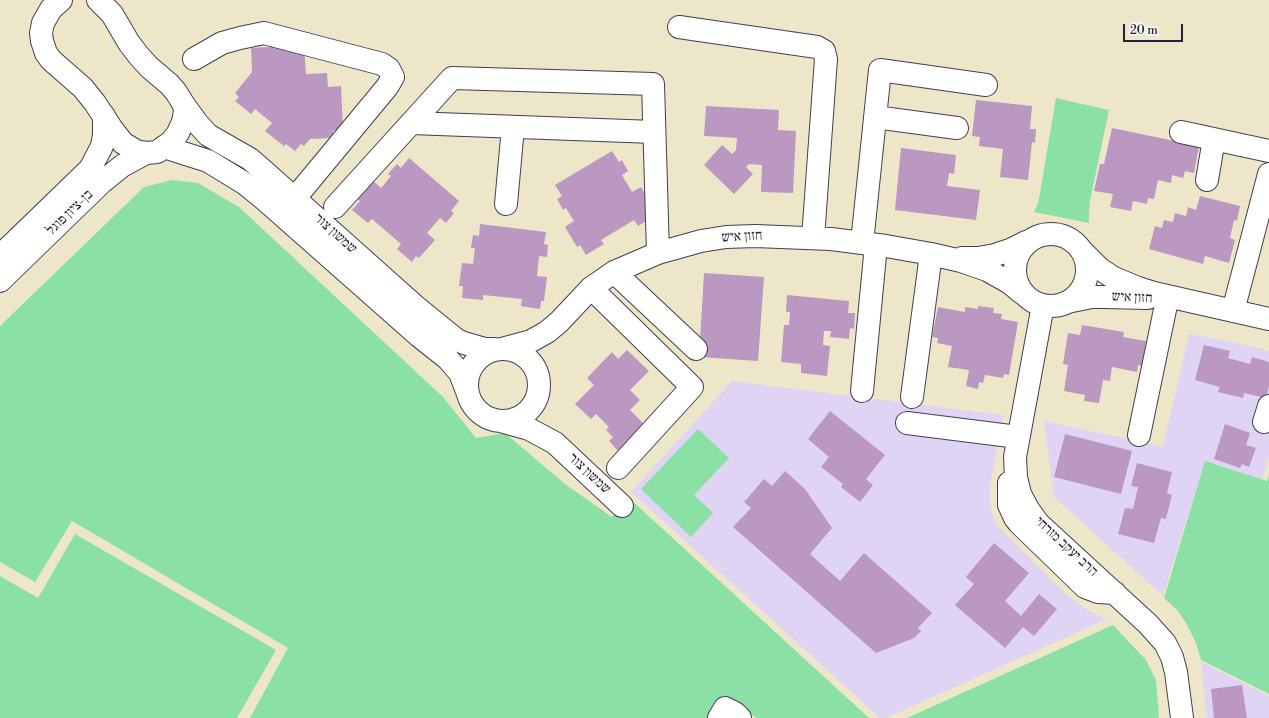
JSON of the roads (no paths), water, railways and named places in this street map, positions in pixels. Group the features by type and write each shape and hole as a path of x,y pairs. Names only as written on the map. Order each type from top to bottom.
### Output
{"street":[{"path":"41,10 51,9 62,0"},
{"name":"שמשון צור","path":"98,0 112,14 129,43 139,56 176,92 198,124 208,135 250,159 415,306 457,340 478,348 499,349"},
{"name":"שמשון צור","path":"41,10 41,33 43,48 46,53 51,60 83,88 95,102 114,132 123,143 136,151 155,150 208,161 228,172 255,192 418,336 448,359 460,373 468,394"},
{"path":"679,27 817,47 824,51 826,60 813,238"},
{"path":"194,59 222,43 264,33 382,64 389,70 393,77 387,87 295,198"},
{"path":"862,390 875,116 880,70 986,85"},
{"path":"335,207 452,78 653,84 658,253"},
{"name":"בן-ציון פוגל","path":"0,281 117,169 171,142 181,128 184,116 184,105"},
{"name":"בן-ציון פוגל","path":"0,256 90,170 102,146 104,135 104,116"},
{"path":"875,116 957,128"},
{"path":"411,123 654,132"},
{"path":"506,204 513,127"},
{"path":"1181,132 1269,151"},
{"path":"1207,180 1214,139"},
{"path":"1233,311 1269,174"},
{"path":"1041,234 1058,234 1069,238 1081,250 1086,260 1086,277 1079,293 1067,302 1054,306 1043,305 1032,301 1017,285 1014,268 1019,252 1026,242 1041,234"},
{"name":"חזון איש","path":"499,349 518,345 535,339 553,327 591,288 614,272 658,253 701,241 726,237 755,236 813,238 970,258 1010,250 1026,242"},
{"name":"חזון איש","path":"1081,250 1100,269 1130,285 1154,293 1196,303 1269,318"},
{"path":"912,398 937,255"},
{"name":"חזון איש","path":"937,255 987,270 1010,283 1022,292"},
{"path":"614,272 696,348"},
{"path":"591,288 692,387 618,468"},
{"name":"חזון איש","path":"1067,302 1092,297 1131,297 1196,303"},
{"path":"1139,435 1167,300"},
{"name":"הרב יעקב מזרחי","path":"1043,305 1017,447 1018,486 1030,513 1045,529 1116,593 1160,637 1174,664 1178,680 1182,718"},
{"name":"חזון איש","path":"540,386 542,367 549,346 563,316"},
{"path":"499,349 522,353 531,360 537,370 540,386 535,403 523,415 513,420 499,420 491,418 480,412 473,404 468,394 468,377 472,366 479,357 499,349"},
{"name":"שמשון צור","path":"540,386 540,406 542,418 555,443 622,506"},
{"name":"שמשון צור","path":"499,420 529,429 555,443"},
{"path":"907,422 1017,447"},
{"path":"719,718 725,708 735,713 740,718"}]}
